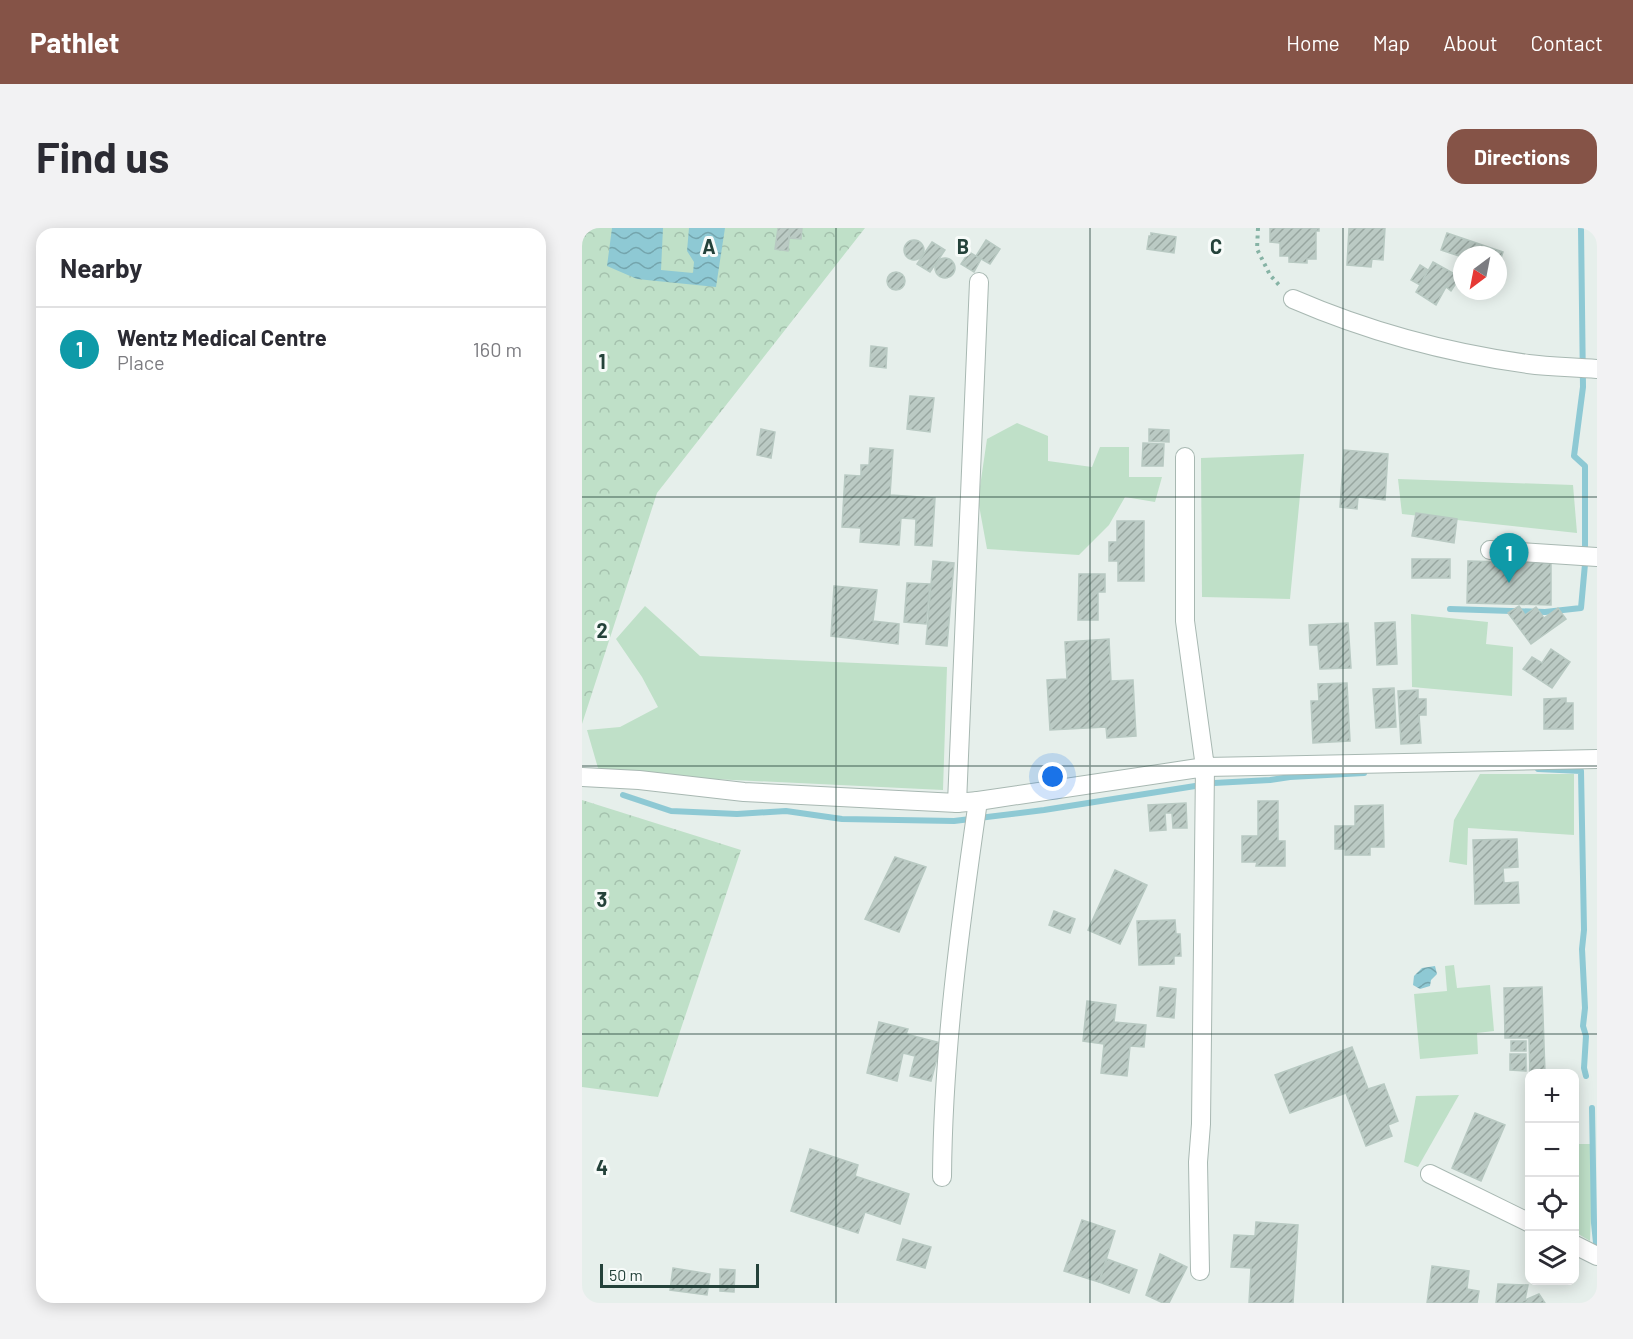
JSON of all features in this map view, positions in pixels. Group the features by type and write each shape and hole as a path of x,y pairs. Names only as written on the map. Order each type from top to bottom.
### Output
{"street":[{"path":"957,803 979,282"},
{"path":"1293,299 1335,317 1422,343 1530,364 1597,369"},
{"path":"1185,457 1185,621 1205,767 1201,1124 1198,1162 1200,1271"},
{"path":"1490,550 1597,556"},
{"path":"582,777 639,780 744,792 957,803 1205,767 1597,759"},
{"path":"942,1177 955,984 978,801"},
{"path":"1430,1174 1525,1220"},
{"path":"1579,1247 1597,1256"}],"path":[{"path":"1258,228 1257,249 1270,275 1293,299"}],"green space":[{"path":"582,228 865,228 657,493 582,724"},
{"path":"1017,423 1048,436 1048,461 1092,467 1100,447 1129,447 1129,477 1162,477 1155,502 1125,497 1109,525 1079,555 987,549 978,500 987,439"},
{"path":"1304,454 1290,599 1202,597 1201,458"},
{"path":"1398,479 1573,485 1577,533 1402,514"},
{"path":"645,606 700,656 947,667 943,790 671,777 598,768 587,730 620,727 658,707 642,677 616,639"},
{"path":"1411,614 1488,622 1486,644 1513,647 1512,696 1412,687"},
{"path":"1480,774 1574,774 1574,835 1468,828 1467,865 1449,862 1454,820"},
{"path":"582,800 741,850 658,1097 582,1087"},
{"path":"1454,965 1457,988 1490,985 1494,1031 1477,1033 1478,1054 1420,1059 1414,994 1447,991 1445,966"},
{"path":"1459,1095 1418,1167 1404,1162 1416,1096"},
{"path":"1579,1144 1594,1144 1590,1241 1579,1234"}],"water":[{"path":"612,228 663,228 661,270 693,273 694,262 687,251 689,228 725,228 716,287 637,279 607,266"},
{"path":"1435,966 1437,974 1431,980 1430,986 1420,989 1413,985 1414,976 1422,968"}],"building":[{"path":"778,228 790,228 788,251 775,249"},
{"path":"791,228 802,228 801,239 789,238"},
{"path":"1270,228 1319,228 1319,231 1316,231 1316,259 1307,259 1307,263 1289,262 1289,256 1280,256 1280,243 1270,242"},
{"path":"1349,228 1385,228 1383,260 1372,259 1371,267 1347,265"},
{"path":"1151,233 1176,237 1174,253 1147,249"},
{"path":"1447,233 1485,246 1453,246 1453,254 1441,250"},
{"path":"914,240 921,243 924,250 921,257 914,260 907,257 904,250 907,243"},
{"path":"986,240 1000,249 990,264 976,256"},
{"path":"932,242 945,250 930,272 917,264"},
{"path":"969,252 981,259 974,272 961,264"},
{"path":"945,258 952,261 955,268 952,275 945,278 938,275 935,268 938,261"},
{"path":"1433,262 1453,273 1453,288 1451,291 1446,287 1436,305 1416,292"},
{"path":"1420,265 1428,270 1420,285 1411,280"},
{"path":"896,272 902,275 905,281 902,287 896,290 890,287 887,281 890,275"},
{"path":"871,346 887,348 886,368 870,366"},
{"path":"910,396 934,398 930,432 907,429"},
{"path":"761,429 775,432 771,458 757,455"},
{"path":"1149,429 1169,430 1169,442 1149,441"},
{"path":"1143,443 1164,444 1163,466 1142,466"},
{"path":"870,448 893,450 890,495 935,498 932,546 915,545 916,519 901,518 899,545 860,542 861,528 842,527 845,475 861,476 861,465 869,465"},
{"path":"1344,450 1388,454 1385,500 1358,497 1357,509 1340,507"},
{"path":"1416,513 1457,519 1454,543 1412,536"},
{"path":"1117,521 1144,521 1144,581 1118,581 1118,561 1109,561 1109,542 1117,542"},
{"path":"1412,559 1450,559 1450,578 1412,578"},
{"path":"933,561 954,563 947,646 926,644"},
{"path":"1468,561 1551,563 1551,605 1467,603"},
{"path":"1079,574 1105,574 1105,592 1098,592 1098,620 1078,620"},
{"path":"907,583 930,584 926,624 904,622"},
{"path":"834,586 877,590 873,621 899,624 898,644 831,636"},
{"path":"1519,606 1525,615 1536,607 1544,618 1558,608 1566,619 1531,644 1508,613"},
{"path":"1395,622 1397,664 1377,665 1375,623"},
{"path":"1348,623 1351,668 1320,669 1318,645 1310,645 1309,625"},
{"path":"1109,639 1111,681 1133,680 1136,736 1107,738 1106,727 1050,730 1047,680 1067,679 1065,642"},
{"path":"1551,649 1570,662 1552,688 1523,669 1532,657 1542,663"},
{"path":"1347,683 1350,741 1313,743 1311,701 1319,701 1318,684"},
{"path":"1394,688 1396,727 1376,728 1373,689"},
{"path":"1418,690 1418,699 1426,699 1426,715 1419,715 1421,743 1401,744 1398,691"},
{"path":"1566,698 1566,703 1573,703 1573,729 1544,729 1544,699"},
{"path":"1258,801 1278,801 1278,841 1285,841 1285,866 1256,866 1257,862 1242,862 1242,836 1258,836"},
{"path":"1186,803 1187,828 1173,828 1172,813 1165,813 1166,830 1150,831 1148,805"},
{"path":"1383,805 1384,847 1370,847 1370,855 1345,855 1345,849 1335,849 1335,826 1355,826 1355,806"},
{"path":"1517,839 1518,867 1503,868 1504,883 1518,882 1519,903 1475,904 1473,840"},
{"path":"895,857 926,867 899,932 865,919"},
{"path":"1115,870 1147,885 1120,944 1088,930"},
{"path":"1054,911 1075,919 1070,933 1049,925"},
{"path":"1175,920 1176,934 1180,934 1181,956 1174,956 1174,964 1139,965 1137,921"},
{"path":"1160,987 1176,989 1174,1018 1157,1016"},
{"path":"1542,987 1545,1069 1530,1069 1529,1038 1505,1038 1504,988"},
{"path":"1087,1001 1116,1005 1114,1022 1146,1025 1144,1047 1130,1046 1127,1076 1101,1073 1104,1044 1083,1041"},
{"path":"879,1022 908,1029 906,1034 941,1043 931,1081 910,1076 915,1056 903,1053 897,1081 867,1073"},
{"path":"1511,1041 1526,1041 1526,1051 1511,1051"},
{"path":"1352,1047 1368,1089 1384,1084 1398,1121 1388,1125 1392,1136 1366,1146 1346,1093 1290,1113 1275,1075"},
{"path":"1510,1054 1526,1054 1525,1071 1510,1070"},
{"path":"1475,1113 1505,1125 1481,1181 1452,1168"},
{"path":"810,1149 858,1165 855,1176 909,1194 900,1224 865,1212 858,1233 791,1211"},
{"path":"1082,1220 1115,1231 1099,1282 1064,1271"},
{"path":"1256,1222 1298,1225 1293,1303 1249,1303 1251,1268 1231,1267 1234,1235 1255,1236"},
{"path":"903,1239 931,1247 925,1268 897,1260"},
{"path":"1160,1254 1187,1267 1169,1303 1163,1303 1146,1295"},
{"path":"1107,1259 1137,1270 1129,1293 1099,1282"},
{"path":"1432,1266 1469,1271 1467,1289 1479,1291 1477,1303 1427,1303"},
{"path":"673,1268 710,1274 707,1295 670,1290"},
{"path":"720,1269 735,1270 734,1292 720,1291"},
{"path":"1498,1284 1528,1285 1525,1300 1539,1294 1545,1303 1496,1303"}],"waterway":[{"path":"1450,609 1545,612 1581,608 1585,564 1585,466 1574,456 1583,387 1581,228"},
{"path":"1538,769 1581,771 1584,930 1582,949 1585,1008 1583,1026 1586,1036 1584,1068 1586,1076"},
{"path":"623,795 671,811 737,814 786,811 842,819 954,821 1044,810 1214,783 1364,773"},
{"path":"1592,1108 1594,1223 1597,1253"}],"place":[{"name":"Wentz Medical Centre","path":"1509,583"}]}
